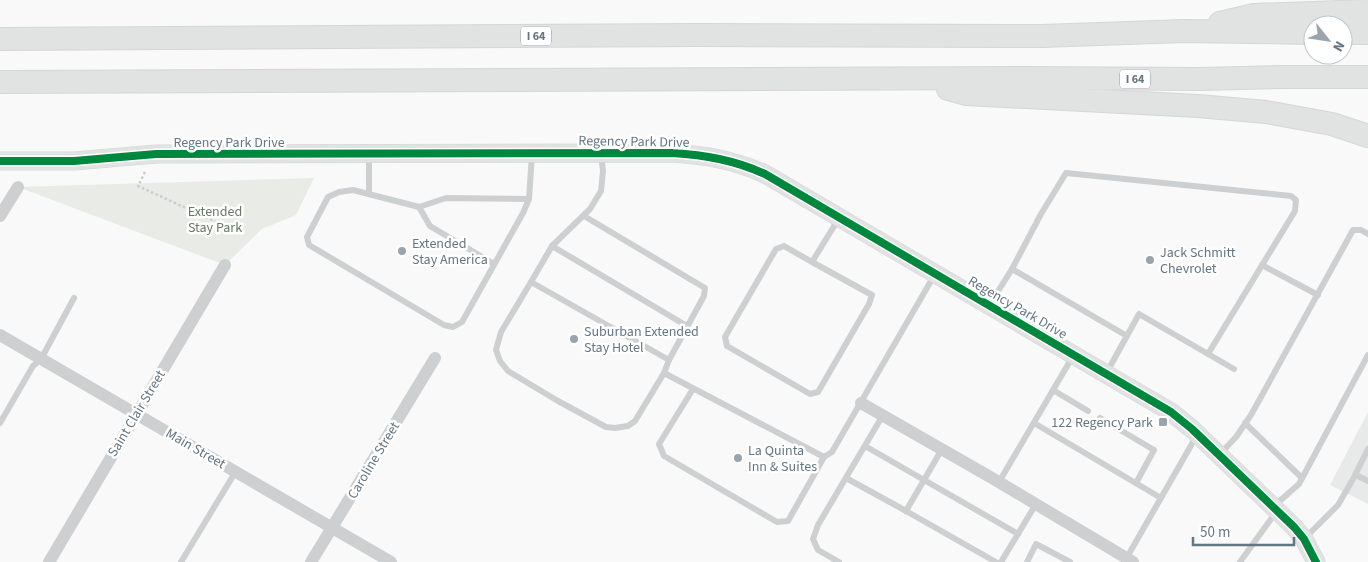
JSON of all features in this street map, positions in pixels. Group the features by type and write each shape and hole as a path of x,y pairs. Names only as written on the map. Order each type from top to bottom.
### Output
{"highway":[{"path":"1184,31 1254,15 1368,11"},
{"name":"I 64","path":"0,38 687,35 1042,36 1184,31 1303,33"},
{"path":"1353,33 1368,34"},
{"name":"I 64","path":"0,82 1368,77"},
{"path":"903,79 966,94 1198,106 1266,112 1332,124 1368,136"}],"street":[{"name":"Regency Park Drive","path":"0,161 74,161 156,154 672,153 700,155 745,165 765,174 840,217 1171,412 1197,434 1294,527 1304,539 1316,562"},
{"path":"0,216 18,187"},
{"name":"Saint Clair Street","path":"49,562 225,265"},
{"name":"Main Street","path":"0,335 392,562"},
{"name":"Caroline Street","path":"311,562 435,358"},
{"path":"861,403 999,482 1128,561"}],"lane":[{"path":"529,199 446,198 419,207 353,190 339,192 328,197 307,237 308,244 444,325 453,327 462,322 523,213 529,199 532,153"},
{"path":"584,216 705,288 704,296 668,360 664,373 635,421 628,426 606,427 558,401 508,371 500,361 496,350 500,332 552,246 584,216 601,191 603,171 601,153"},
{"path":"369,154 369,194"},
{"path":"989,305 1012,269 1041,214 1066,173 1291,196 1296,200 1295,211 1208,354"},
{"path":"419,207 430,226 494,264"},
{"path":"812,262 840,217"},
{"path":"1219,455 1236,437 1245,423 1353,230 1361,230 1368,234"},
{"path":"552,246 687,326"},
{"path":"784,246 812,262 872,295 870,304 818,392 810,394 727,346 725,337 776,249 784,246"},
{"path":"1262,265 1318,295"},
{"path":"1012,269 1127,336"},
{"path":"693,389 659,444 664,456 777,522 788,521 824,457 832,452 935,273"},
{"path":"531,282 668,360"},
{"path":"0,423 33,366 41,358 74,298"},
{"path":"1106,373 1139,314 1234,370"},
{"path":"999,482 1074,354"},
{"path":"1240,562 1275,509 1299,484 1368,355"},
{"path":"664,373 824,457"},
{"path":"1053,390 1088,411"},
{"path":"839,562 818,550 813,539 818,525 883,415"},
{"path":"1100,418 1154,450 1136,483"},
{"path":"1034,423 1161,498"},
{"path":"1245,423 1302,478"},
{"path":"1128,561 1197,434"},
{"path":"865,446 1018,534"},
{"path":"906,511 942,449"},
{"path":"1304,539 1338,505 1368,449"},
{"path":"181,562 236,471"},
{"path":"1356,474 1368,481"},
{"path":"846,478 996,562"},
{"path":"1001,562 1036,504"},
{"path":"1026,562 1036,544 1070,562"}],"path":[{"path":"145,172 138,186 225,226"}],"shaded area":[{"path":"1368,412 1368,504 1330,485"}],"green space":[{"name":"Extended Stay Park","path":"314,178 296,215 262,229 225,265 18,187"}],"cycle path":[{"path":"0,161 74,161 156,154 672,153 708,157 742,165 765,174 1171,412 1192,429 1294,527 1304,539 1316,562"}],"place":[{"name":"Extended Stay America","path":"402,251"},
{"name":"Jack Schmitt Chevrolet","path":"1150,260"},
{"name":"Suburban Extended Stay Hotel","path":"574,339"},
{"name":"122 Regency Park","path":"1163,422"},
{"name":"La Quinta Inn & Suites","path":"738,458"}]}
